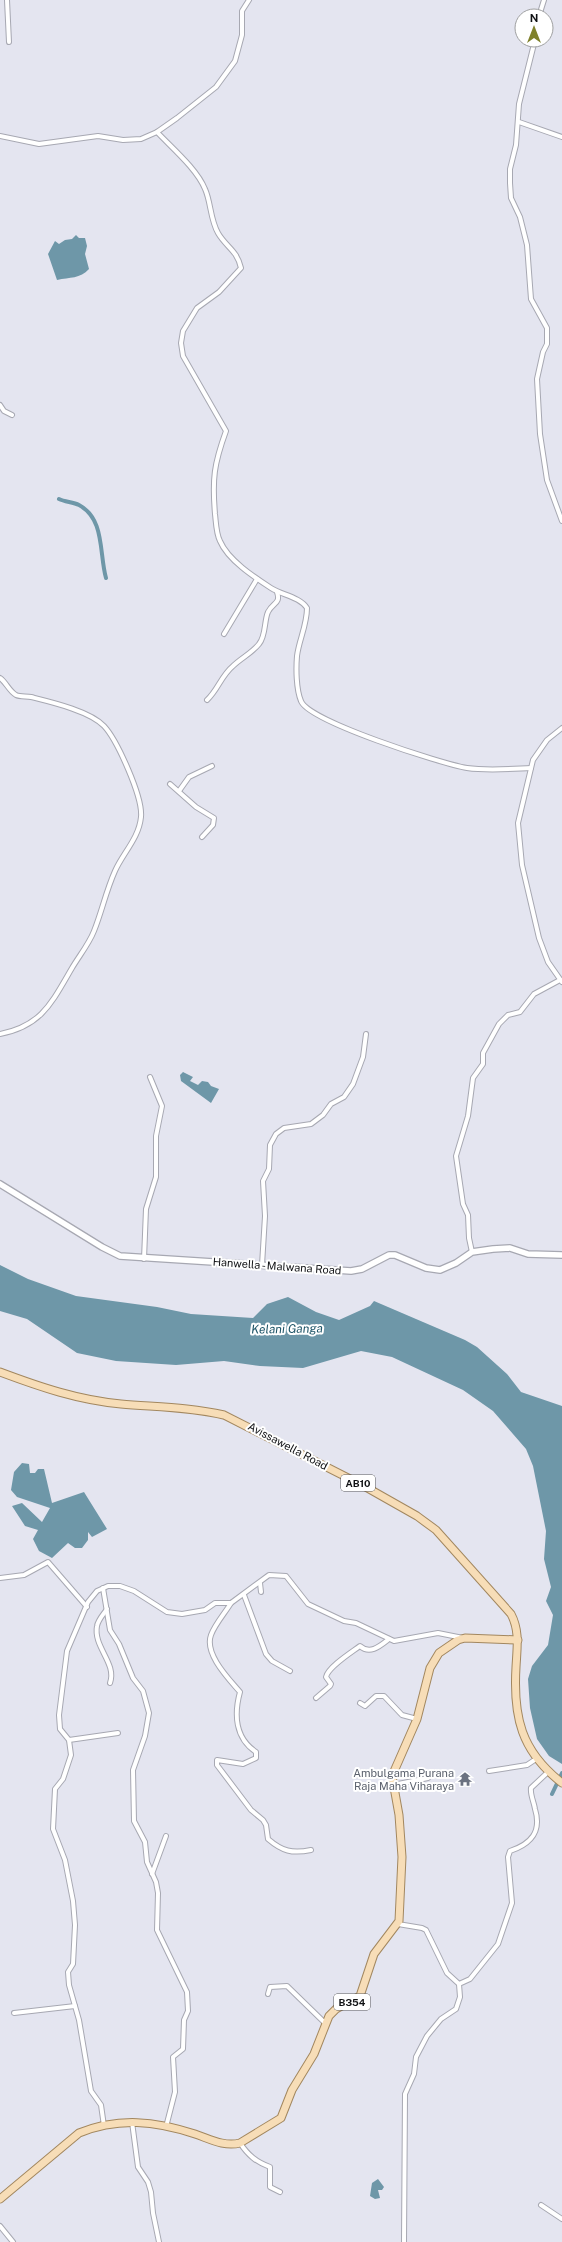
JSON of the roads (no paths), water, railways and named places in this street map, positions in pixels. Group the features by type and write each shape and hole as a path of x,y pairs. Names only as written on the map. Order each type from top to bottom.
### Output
{"main road":[{"name":"Avissawella Road","path":"0,1372 67,1395 119,1404 206,1411 224,1415 249,1426 368,1488 417,1516 436,1530 511,1614 516,1623 518,1640 515,1680 518,1722 524,1739 536,1760 562,1783"},
{"path":"398,1924 401,1898 402,1857 399,1815 392,1785 393,1771 407,1746 417,1719 430,1668 435,1659 447,1647 465,1638 518,1640"},
{"name":"B354","path":"240,2143 281,2118 292,2090 314,2054 331,2013 360,1996 374,1954 398,1924"},
{"path":"0,2199 79,2133 104,2126 132,2122 150,2122 223,2144 240,2143"}],"street":[{"path":"7,0 9,42"},
{"path":"0,136 38,144 98,136 123,140 141,138 157,132 216,87 234,61 242,35 242,11 249,0"},
{"path":"532,48 519,104 519,122 516,145 510,169 510,183 511,198 520,217 527,245 531,299 547,328 548,344 543,352 538,379 540,434 546,480 562,521"},
{"path":"519,122 562,137"},
{"path":"157,132 199,178 206,189 209,211 218,233 239,257 241,268 219,292 197,308 184,331 181,343 183,356 226,431 215,462 212,482 216,522 220,541 244,570 277,592 304,602 307,608 297,656 299,695 301,703 307,710 334,724 403,750 466,768 501,770 531,768"},
{"path":"0,405 4,411 12,415"},
{"path":"224,634 257,579"},
{"path":"207,700 214,694 219,682 233,666 260,643 268,612 278,603 279,598 277,592"},
{"path":"0,678 16,695 32,697 90,715 104,726 114,742 136,789 141,818 134,841 118,863 93,932 53,1001 40,1017 29,1025 17,1031 0,1034"},
{"path":"472,1252 469,1238 468,1215 463,1204 456,1156 468,1116 473,1078 482,1064 483,1053 499,1024 508,1015 520,1012 534,994 561,981 548,962 539,938 522,865 518,823 533,760 547,740 562,728"},
{"path":"179,791 185,785 189,777 212,766"},
{"path":"170,784 196,807 214,818 213,825 202,838"},
{"path":"262,1265 265,1216 263,1180 269,1170 270,1146 276,1134 284,1128 311,1124 323,1116 331,1104 344,1097 353,1084 363,1057 366,1034"},
{"path":"144,1259 146,1209 156,1177 156,1136 162,1106 150,1077"},
{"name":"Hanwella - Malwana Road","path":"0,1184 102,1247 120,1256 144,1259 350,1271 362,1269 381,1258 395,1255 426,1268 440,1270 456,1263 472,1252 510,1248 528,1254 562,1255"},
{"path":"0,1578 24,1575 48,1562 87,1607"},
{"path":"311,1850 298,1853 287,1852 279,1849 268,1839 266,1825 263,1820 251,1810 217,1765 217,1760 243,1764 256,1758 256,1752 240,1734 236,1716 240,1692 219,1669 210,1643 211,1635 231,1603 244,1595 269,1575 286,1576 308,1604 344,1621 356,1623 389,1639 398,1641 423,1634 438,1633 465,1638"},
{"path":"260,1583 261,1592"},
{"path":"104,2126 101,2105 92,2091 79,2020 68,1972 73,1964 75,1925 73,1902 64,1860 53,1829 55,1789 63,1779 71,1755 69,1740 60,1729 59,1715 63,1669 67,1651 87,1607 98,1591 108,1586 120,1586 134,1591 167,1612 182,1614 205,1610 215,1603 231,1603"},
{"path":"103,1588 110,1630 119,1644 133,1678 143,1691 149,1713 145,1736 133,1770 132,1793 134,1821 145,1842 147,1862 158,1893 157,1930 184,1985 188,2003 184,2020 183,2048 173,2057 172,2063 175,2092 166,2127"},
{"path":"244,1595 266,1654 272,1661 290,1670"},
{"path":"107,1609 99,1621 97,1628 105,1658 112,1668 110,1683"},
{"path":"316,1698 330,1686 327,1673 342,1660 360,1646 365,1650 370,1651 389,1639"},
{"path":"360,1702 365,1706 376,1696 384,1696 402,1715 417,1719"},
{"path":"69,1740 118,1733"},
{"path":"489,1770 526,1765 536,1760"},
{"path":"459,1984 470,1979 498,1944 512,1903 508,1857 510,1851 524,1847 537,1830 537,1816 531,1788 548,1772"},
{"path":"392,1785 428,1778"},
{"path":"152,1874 166,1836"},
{"path":"398,1924 426,1930 447,1973 459,1984 460,1997 456,2008 441,2019 427,2036 416,2057 414,2074 405,2094 404,2242"},
{"path":"268,1994 270,1987 287,1986 326,2024"},
{"path":"14,2013 75,2006"},
{"path":"132,2122 138,2166 148,2182 151,2192 153,2213 159,2242"},
{"path":"240,2143 247,2154 257,2162 270,2167 270,2187 280,2192"},
{"path":"541,2205 562,2219"},
{"path":"0,2226 13,2242"}],"water":[{"path":"76,235 79,238 85,238 87,246 85,254 89,269 82,275 57,280 48,254 55,241 59,244 65,240 72,239"},
{"path":"183,1072 193,1077 190,1081 198,1085 202,1081 208,1082 211,1086 219,1089 211,1103 181,1081 180,1075"},
{"name":"Kelani Ganga","path":"0,1265 28,1279 76,1296 157,1307 191,1314 253,1318 267,1304 288,1297 316,1312 339,1320 370,1306 374,1301 465,1340 477,1347 507,1374 521,1392 562,1406 562,1764 549,1756 537,1739 530,1708 528,1679 532,1666 548,1645 553,1615 546,1601 551,1587 544,1559 546,1531 533,1466 526,1449 493,1411 463,1390 392,1357 361,1351 303,1368 260,1366 224,1361 176,1365 116,1361 77,1353 27,1319 0,1311"},
{"path":"22,1463 29,1464 30,1473 35,1473 38,1469 44,1469 52,1503 84,1492 107,1529 92,1537 88,1532 88,1540 82,1548 75,1548 68,1543 52,1558 39,1551 33,1539 38,1530 25,1526 12,1506 22,1503 42,1522 50,1508 17,1497 11,1490 14,1472"},
{"path":"378,2179 384,2187 382,2190 378,2190 380,2198 375,2199 370,2196 372,2183"}],"waterway":[{"path":"59,499 79,505 87,511 93,519 100,537 106,578"},
{"path":"552,1794 562,1773"}],"place":[{"name":"Ambulgama Purana Raja Maha Viharaya","path":"465,1779"}]}
